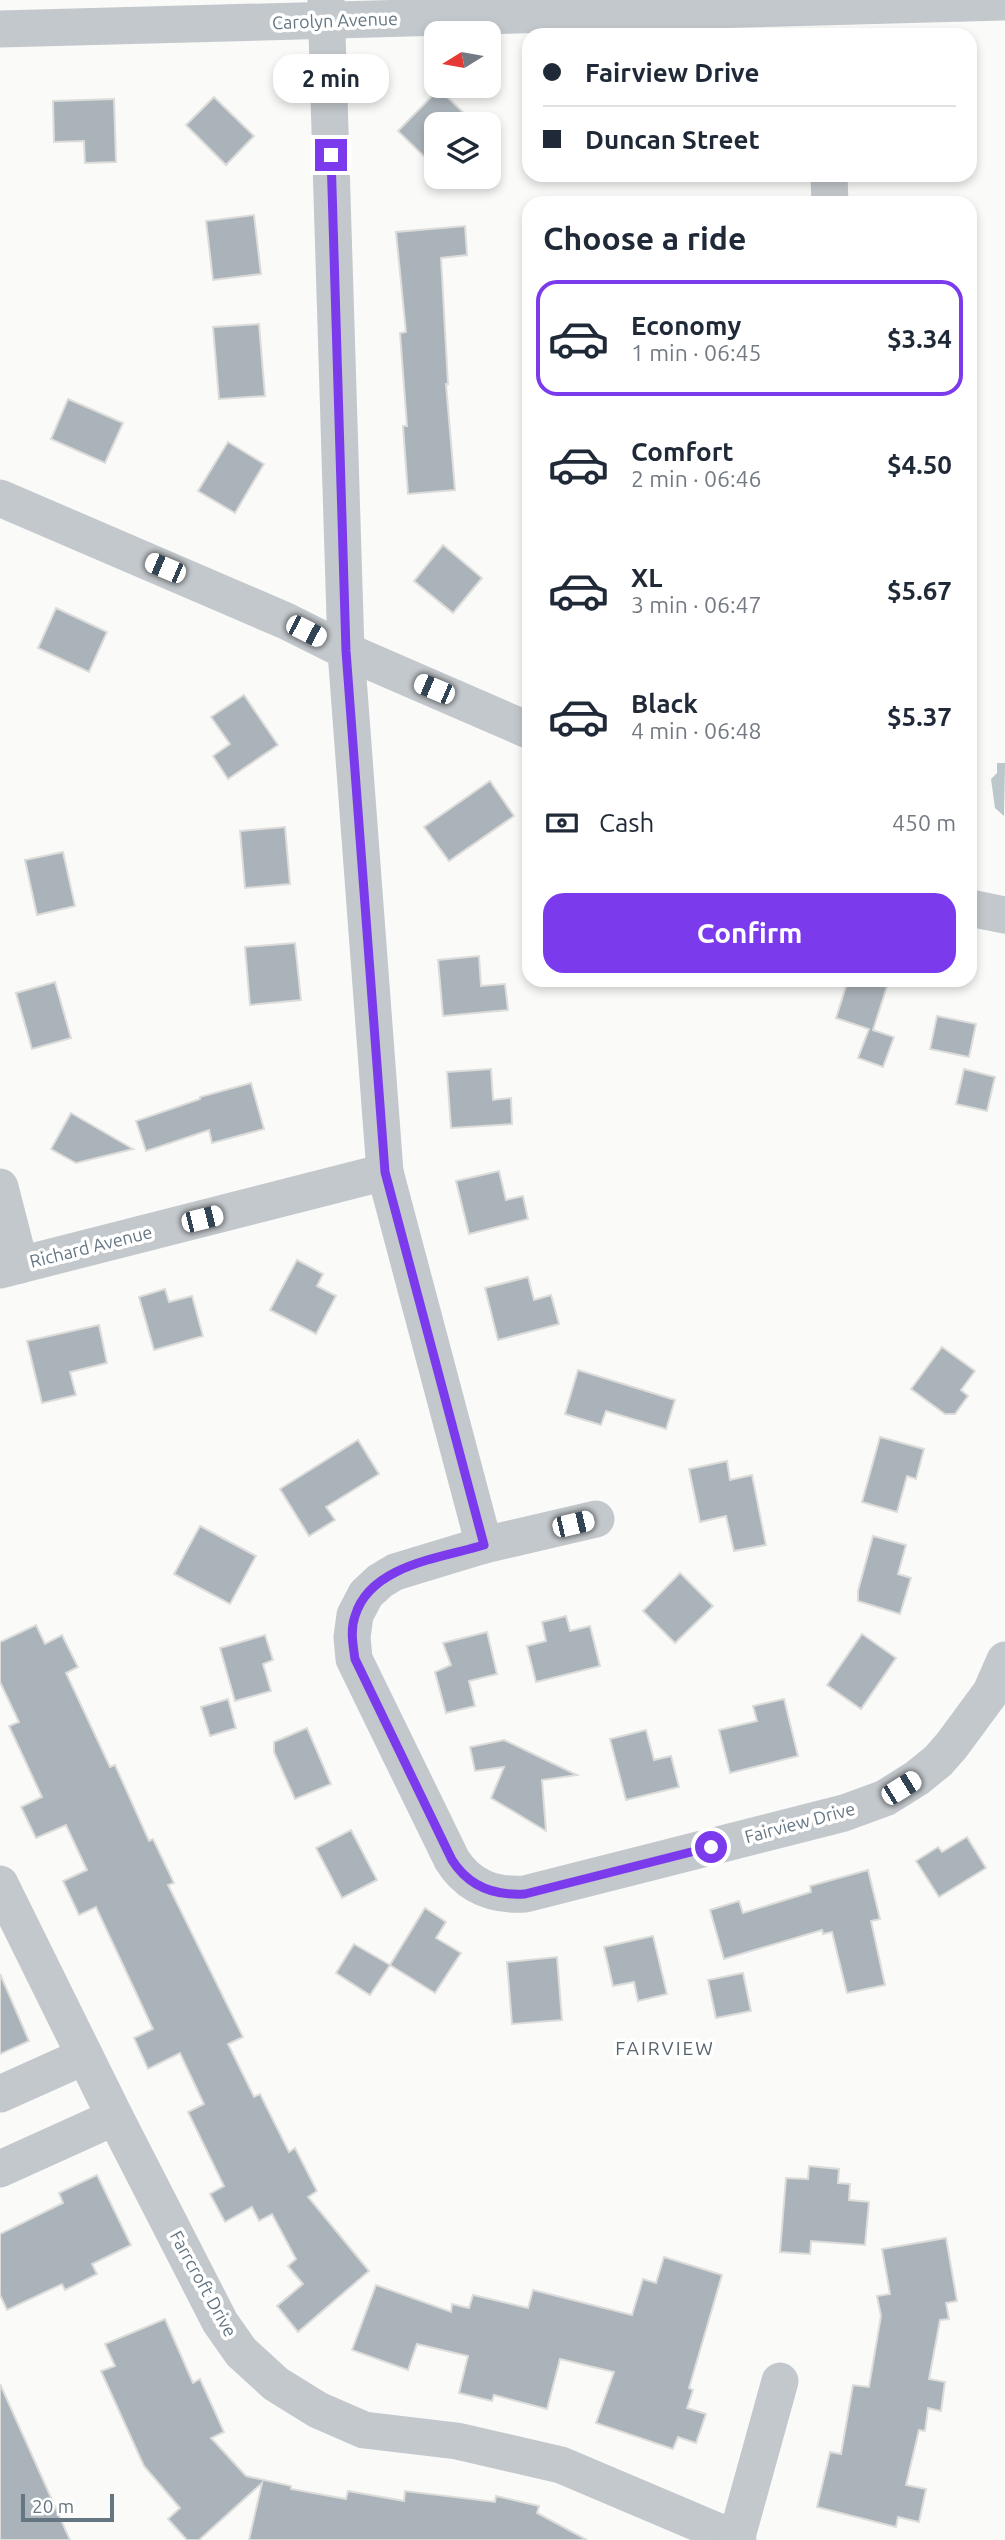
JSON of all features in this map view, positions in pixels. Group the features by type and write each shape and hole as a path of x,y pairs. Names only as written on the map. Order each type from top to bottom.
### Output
{"street":[{"name":"Carolyn Avenue","path":"0,29 326,11 825,21 1005,2"},
{"path":"326,11 346,651 385,1172 484,1545"},
{"path":"0,498 286,621 346,651 522,727"},
{"path":"977,909 1005,915"},
{"name":"Richard Avenue","path":"10,1267 385,1172"},
{"path":"0,1187 10,1267"},
{"name":"Fairview Drive","path":"596,1519 484,1545 395,1572 366,1594 355,1615 352,1637 355,1659 452,1860 469,1881 487,1891 509,1895 525,1894 844,1813 885,1798 917,1778 952,1745 991,1692 1005,1660"},
{"name":"Farrcroft Drive","path":"0,1884 220,2322 242,2352 276,2384 318,2410 364,2430 457,2441 561,2465 738,2540"},
{"path":"0,2094 85,2056"},
{"path":"0,2169 115,2117"},
{"path":"738,2540 780,2381"}],"shaded area":[{"path":"997,763 1005,763 1004,816 995,808 991,779 997,773"}],"building":[{"path":"214,97 254,136 226,165 186,125"},
{"path":"430,98 448,98 463,112 424,112 424,156 398,131"},
{"path":"114,99 116,162 85,163 84,141 54,142 53,101"},
{"path":"254,215 261,274 213,280 206,221"},
{"path":"465,226 467,255 441,258 446,384 455,490 408,494 403,426 407,426 400,333 406,332 396,232"},
{"path":"259,324 265,396 219,399 213,327"},
{"path":"68,399 123,423 105,463 51,439"},
{"path":"228,442 264,464 235,513 198,491"},
{"path":"443,545 482,578 453,613 414,581"},
{"path":"56,608 107,632 89,672 38,648"},
{"path":"244,695 278,745 228,779 213,756 230,744 211,717"},
{"path":"490,781 514,816 449,861 424,827"},
{"path":"285,827 290,884 245,888 240,831"},
{"path":"63,852 75,906 37,915 25,860"},
{"path":"295,943 301,1000 250,1005 245,947"},
{"path":"479,956 481,986 505,984 508,1010 443,1016 438,960"},
{"path":"55,982 71,1038 32,1049 16,993"},
{"path":"846,987 887,987 873,1030 894,1037 883,1067 858,1058 869,1029 836,1018"},
{"path":"937,1016 976,1024 969,1057 930,1049"},
{"path":"491,1069 493,1100 511,1098 512,1124 451,1128 447,1072"},
{"path":"964,1069 995,1077 987,1111 956,1104"},
{"path":"251,1083 264,1129 212,1143 209,1130 146,1151 136,1121 200,1097"},
{"path":"71,1113 133,1149 76,1163 51,1149"},
{"path":"499,1171 506,1200 523,1196 528,1219 469,1234 456,1181"},
{"path":"297,1260 323,1274 317,1286 336,1296 316,1334 270,1310"},
{"path":"528,1277 534,1300 551,1295 559,1324 498,1340 485,1288"},
{"path":"165,1289 169,1302 192,1296 203,1336 154,1350 139,1297"},
{"path":"99,1325 107,1363 70,1372 76,1395 42,1403 27,1341"},
{"path":"942,1347 975,1371 961,1390 968,1396 955,1414 945,1414 911,1389"},
{"path":"578,1370 675,1400 666,1429 606,1411 601,1425 565,1414"},
{"path":"880,1437 924,1449 916,1479 907,1476 897,1512 862,1502"},
{"path":"358,1440 379,1474 326,1507 335,1520 309,1536 280,1489"},
{"path":"727,1461 730,1480 752,1475 766,1545 734,1551 726,1516 700,1522 689,1469"},
{"path":"200,1526 256,1556 230,1604 174,1574"},
{"path":"873,1536 906,1545 898,1574 911,1578 900,1614 858,1601 858,1591"},
{"path":"680,1573 713,1606 675,1643 643,1611"},
{"path":"566,1616 570,1631 590,1626 600,1666 536,1682 527,1646 546,1641 542,1622"},
{"path":"36,1625 45,1644 62,1635 78,1667 66,1673 110,1767 115,1765 149,1841 153,1839 174,1883 168,1885 243,2037 228,2044 254,2097 260,2094 289,2152 295,2148 317,2191 308,2197 369,2271 298,2332 277,2306 303,2284 288,2266 296,2259 272,2214 259,2221 252,2207 225,2222 210,2194 224,2186 188,2112 204,2104 180,2053 148,2069 134,2038 153,2029 96,1907 79,1915 63,1881 87,1870 66,1825 36,1838 21,1807 42,1797 9,1726 19,1722 0,1682 0,1642"},
{"path":"487,1632 497,1674 469,1681 475,1706 446,1713 435,1672 451,1665 443,1643"},
{"path":"862,1634 896,1658 861,1709 827,1685"},
{"path":"265,1635 273,1660 263,1664 271,1691 235,1701 220,1648"},
{"path":"228,1699 236,1728 210,1736 201,1707"},
{"path":"784,1699 798,1756 730,1773 719,1730 757,1721 753,1706"},
{"path":"307,1728 331,1784 295,1799 274,1752 274,1742"},
{"path":"646,1730 654,1760 671,1756 679,1787 626,1800 610,1739"},
{"path":"504,1740 577,1775 542,1780 546,1831 491,1798 504,1767 475,1771 470,1747"},
{"path":"351,1830 377,1880 342,1898 316,1848"},
{"path":"967,1837 986,1868 939,1897 916,1861 938,1847 942,1852"},
{"path":"868,1870 880,1919 871,1921 885,1985 847,1993 832,1932 823,1934 822,1930 724,1959 710,1910 739,1901 743,1913 811,1892 810,1886"},
{"path":"425,1908 446,1922 436,1938 461,1953 435,1993 390,1965"},
{"path":"653,1936 667,1994 638,2001 634,1982 613,1986 604,1947"},
{"path":"354,1944 390,1965 370,1995 336,1973"},
{"path":"557,1957 562,2020 512,2024 507,1962"},
{"path":"743,1973 751,2011 716,2018 708,1980"},
{"path":"0,1974 29,2041 0,2054"},
{"path":"809,2166 839,2169 838,2183 850,2184 849,2200 869,2202 865,2245 811,2241 810,2254 780,2252 786,2178 808,2179"},
{"path":"97,2175 131,2245 92,2264 97,2274 65,2290 62,2284 7,2310 0,2295 0,2234 63,2203 59,2193"},
{"path":"946,2238 957,2301 946,2303 949,2319 940,2320 929,2379 945,2382 941,2411 928,2408 925,2431 919,2430 906,2485 926,2489 919,2522 898,2517 896,2527 817,2507 830,2452 841,2454 853,2385 869,2387 881,2316 877,2296 890,2294 882,2249"},
{"path":"664,2257 722,2275 689,2388 693,2390 687,2408 706,2414 696,2443 678,2437 673,2449 596,2423 614,2372 560,2359 547,2409 494,2395 492,2401 459,2393 468,2356 417,2344 408,2370 352,2350 376,2285 451,2312 452,2304 469,2308 473,2295 528,2308 533,2290 632,2315 643,2279 656,2283"},
{"path":"165,2319 193,2383 200,2379 224,2432 211,2438 246,2476 291,2486 291,2489 346,2499 348,2491 404,2501 405,2491 495,2502 496,2496 539,2506 537,2513 587,2540 249,2540 262,2483 199,2540 187,2540 168,2519 180,2508 144,2466 101,2371 115,2366 105,2344"},
{"path":"0,2384 70,2540 0,2540"}],"district":[{"name":"FAIRVIEW","path":"665,2048"}],"route":[{"path":"331,155 346,651 385,1172 484,1545 395,1572 380,1581 366,1594 355,1615 352,1637 355,1659 452,1860 469,1881 487,1891 509,1895 525,1894 711,1847"}]}
